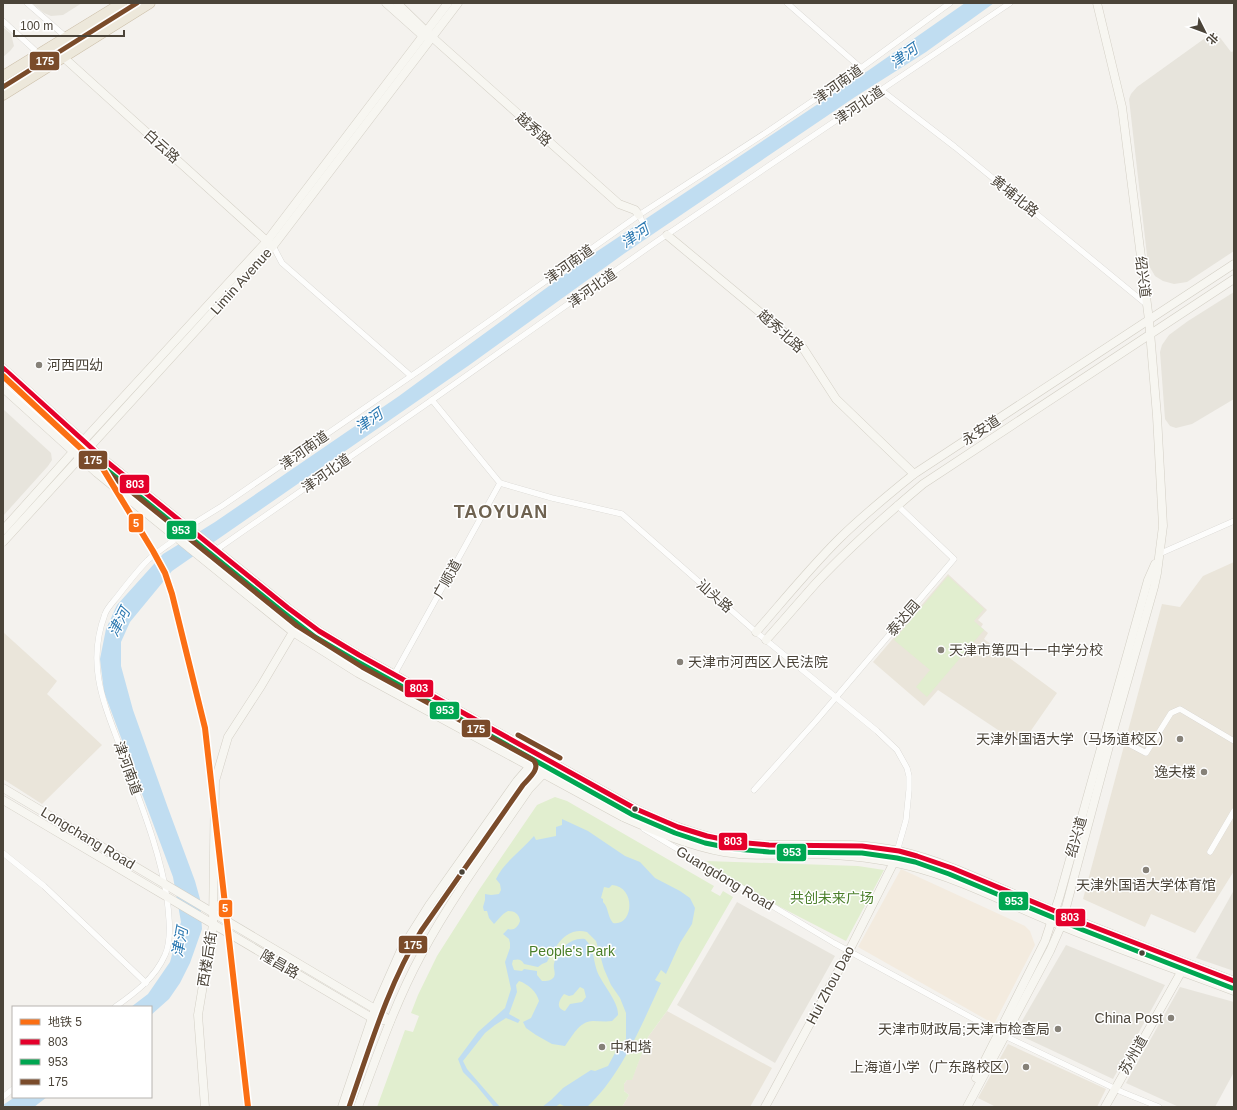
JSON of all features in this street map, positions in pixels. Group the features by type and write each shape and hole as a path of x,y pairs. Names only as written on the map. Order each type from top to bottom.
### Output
{"highway":[{"path":"3,76 122,3"},
{"path":"3,95 150,3"}],"main road":[{"path":"386,3 428,35"},
{"path":"397,3 428,35"},
{"name":"Limin Avenue","path":"3,530 76,455 270,243 428,35 448,3"},
{"name":"Limin Avenue","path":"428,35 458,3"},
{"name":"绍兴道","path":"960,1107 1050,951 1061,926 1112,734 1154,587 1163,526 1157,416 1150,335 1122,107 1097,3"},
{"name":"越秀路","path":"428,35 619,204 635,210 640,218"},
{"name":"白云路","path":"51,46 270,243"},
{"name":"越秀北路","path":"667,235 803,348 836,399 914,474"},
{"name":"永安道","path":"756,632 838,540 876,505 914,474 1234,264"},
{"name":"永安道","path":"766,640 817,582 852,546 897,505 923,484 1234,279"},
{"path":"3,368 86,444 216,550 319,631 359,656 636,809 673,825 731,842 844,845 898,851 941,864 1064,915 1234,981"},
{"path":"3,388 96,473 177,538"},
{"name":"Limin Avenue","path":"3,542 76,455"},
{"name":"Guangdong Road","path":"177,538 293,632 358,673 623,817"},
{"name":"绍兴道","path":"967,1107 1039,953 1055,911 1148,580 1159,554"},
{"name":"西楼后街","path":"205,1107 198,1015 210,923 215,781 228,737 293,632 303,619"},
{"path":"342,1107 375,1009 401,950 415,927 517,781 530,766 543,757"},
{"path":"358,1107 390,1021 417,962 443,914 526,795 544,773 557,764"},
{"name":"Longchang Road","path":"3,788 375,1009 390,1021"},
{"name":"Longchang Road","path":"3,800 169,899"},
{"path":"623,817 667,835 723,852 845,856 894,862 910,866 946,878 1061,926 1234,991"},
{"name":"Hui Zhou Dao","path":"765,1107 849,951 894,862"},
{"name":"隆昌路","path":"169,899 372,1018 390,1021"},
{"name":"苏州道","path":"1104,1107 1187,963"}],"street":[{"path":"27,3 66,37"},
{"path":"787,3 861,68"},
{"name":"津河南道","path":"188,527 222,506 640,218 861,68 950,3"},
{"name":"津河北道","path":"216,550 667,235 1010,3"},
{"path":"3,21 39,54"},
{"name":"黄埔北路","path":"882,90 955,147 1146,304"},
{"path":"270,243 282,263 411,376"},
{"path":"432,400 500,483"},
{"name":"汕头路","path":"500,483 552,498 622,514 756,632 897,750 907,768 909,776 909,790 906,820 894,862"},
{"name":"广顺道","path":"394,675 500,483"},
{"name":"泰达园","path":"754,790 954,559 897,505"},
{"path":"1159,554 1234,521"},
{"name":"津河南道","path":"116,1006 146,983 166,954 169,926 169,899 156,849 102,699 98,684 96,663 101,628 106,613 124,587 149,559 177,538"},
{"path":"1112,734 1146,753 1171,714 1180,709 1234,741"},
{"path":"1210,852 1234,811"},
{"name":"Guangdong Road","path":"623,817 849,951 1002,1034 1115,1088 1159,1107"},
{"path":"3,853 44,886 146,983"},
{"path":"3,1097 12,1091"}],"shaded area":[{"path":"32,3 82,3 63,15 51,16 44,13"},
{"path":"3,27 11,34 14,46 3,57"},
{"path":"1215,31 1231,52 1234,51 1234,251 1187,282 1174,284 1163,281 1155,276 1148,264 1129,99 1137,87"},
{"path":"1234,292 1234,399 1192,424 1176,428 1170,426 1165,419 1160,352 1162,345 1169,335 1188,321"},
{"path":"3,409 51,453 52,460 3,516"},
{"name":"天津外国语大学（马场道校区）","path":"1234,562 1234,871 1195,933 1151,914 1145,927 1083,899 1162,604 1180,607 1203,576"},
{"name":"天津市第四十一中学分校","path":"948,574 987,610 978,620 983,624 981,627 988,633 984,639 1057,693 1023,742 998,730 938,690 924,706 873,662"},
{"path":"3,632 57,681 47,694 102,745 42,804 3,779"},
{"path":"901,869 1025,926 1030,931 1035,945 994,1024 858,947"},
{"path":"1234,890 1234,971 1196,958"},
{"path":"737,902 835,956 775,1063 677,1005"},
{"path":"1066,945 1165,985 1113,1079 1015,1033"},
{"path":"1180,987 1234,1002 1234,1072 1215,1107 1179,1107 1126,1083"},
{"path":"667,1011 772,1068 750,1107 622,1107 629,1095 623,1090 624,1084 627,1080 632,1079 648,1037"},
{"name":"上海道小学（广东路校区）","path":"1008,1044 1106,1089 1097,1107 996,1107 978,1098"}],"green space":[{"path":"948,576 984,609 974,621 984,630 927,697 916,687 930,670 894,640"},
{"name":"People's Park","path":"555,797 567,801 714,886 711,891 720,896 723,891 733,897 667,1011 648,1037 632,1080 627,1080 624,1084 624,1091 629,1095 622,1107 377,1107 405,1030 413,1032 419,1016 411,1013 437,956 479,890 537,805"},
{"name":"共创未来广场","path":"706,861 858,866 884,870 846,941 757,895"}],"water":[{"name":"津河","path":"965,3 994,3 926,52 855,97 625,253 468,366 172,571 130,622 121,642 121,666 133,710 195,881 200,899 202,929 190,963 180,983 169,999 152,1014 152,1006 132,1006 148,994 170,962 181,922 173,877 104,692 100,659 106,629 117,605 163,554 215,522 399,396 590,256 869,70"},
{"path":"562,819 588,831 625,856 640,862 655,878 690,898 695,908 692,924 680,943 666,974 661,970 655,980 661,983 630,1049 610,1080 587,1107 566,1107 560,1104 555,1107 542,1107 563,1088 591,1070 595,1071 608,1066 615,1053 626,1039 626,1013 620,998 611,985 604,969 596,941 587,932 573,932 562,939 547,962 538,967 524,964 520,960 513,960 512,964 514,970 522,971 524,969 537,971 537,975 542,981 549,980 554,977 554,964 561,949 570,942 585,939 592,950 599,976 616,1004 618,1015 612,1021 593,1021 584,1024 576,1030 565,1046 552,1044 526,1028 523,1022 531,1018 539,1001 532,989 519,981 516,985 517,992 509,1014 520,1020 518,1023 506,1018 495,1025 485,1033 463,1061 467,1069 500,1107 494,1107 463,1072 458,1059 478,1032 505,1008 511,989 505,962 510,948 510,943 509,939 503,934 508,929 514,929 517,927 520,921 519,916 516,913 508,911 494,924 489,918 487,911 484,911 483,907 485,894 499,894 501,890 500,884 496,879 499,873 534,836 536,840 556,836 556,827 562,825","holes":["612,885 620,887 626,892 629,899 628,913 625,919 620,923 613,923 603,899 601,898 604,887 609,888","580,987 584,989 586,997 582,1002 570,1004 565,1011 562,1010 559,1004 564,994 569,996 573,995"]},
{"path":"14,1098 46,1098 34,1107 3,1107 3,1105"}],"metro line":[{"name":"5","path":"3,376 103,469 165,573 172,594 205,728 248,1107"}],"transit line":[{"name":"175","path":"3,87 137,3"},
{"name":"803","path":"3,368 106,461 288,608 319,631 359,655 636,809 678,827 707,836 736,842 769,845 862,846 899,851 917,856 952,868 1086,924 1234,981"},
{"name":"953","path":"3,377 102,466 315,637 633,815 675,833 705,843 735,849 769,852 862,853 915,862 949,874 1083,930 1232,988"},
{"name":"175","path":"8,383 102,468 297,626 362,667 533,760 535,763 535,770 421,931 409,952 380,1017 349,1107"},
{"name":"175","path":"518,735 560,758"}],"place":[{"name":"河西四幼","path":"39,365"},
{"name":"天津市第四十一中学分校","path":"941,650"},
{"name":"天津市河西区人民法院","path":"680,662"},
{"name":"天津外国语大学（马场道校区）","path":"1180,739"},
{"name":"逸夫楼","path":"1204,772"},
{"name":"天津外国语大学体育馆","path":"1146,870"},
{"name":"China Post","path":"1171,1018"},
{"name":"天津市财政局;天津市检查局","path":"1058,1029"},
{"name":"中和塔","path":"602,1047"},
{"name":"上海道小学（广东路校区）","path":"1026,1067"}],"district":[{"name":"TAOYUAN","path":"501,512"}]}
